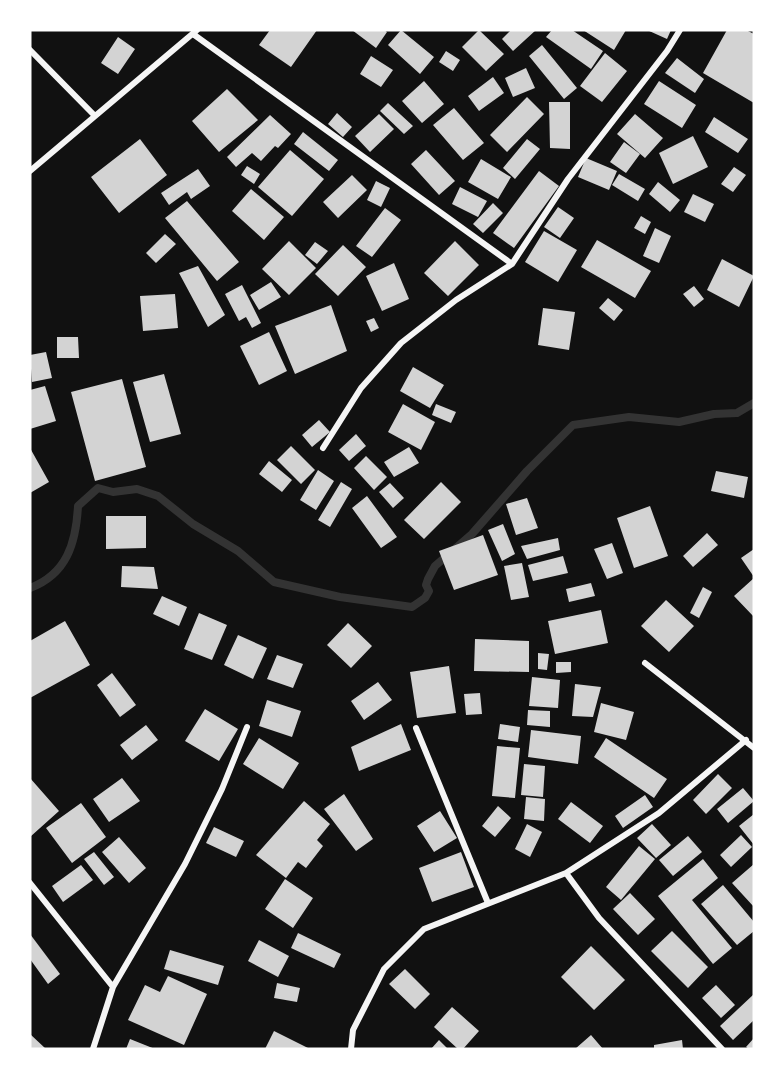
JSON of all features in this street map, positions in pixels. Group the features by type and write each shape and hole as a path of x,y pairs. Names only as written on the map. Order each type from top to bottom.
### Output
{"street":[{"path":"323,448 361,388 401,343 456,300 512,264 568,179 667,51 680,30"},
{"path":"30,171 195,32 512,264"},
{"path":"30,51 95,116"},
{"path":"645,663 754,748"},
{"path":"93,1049 113,987 185,864 222,789 247,727"},
{"path":"416,728 488,903"},
{"path":"351,1049 353,1029 384,969 424,929 566,873 659,813 746,740"},
{"path":"566,873 599,918 719,1048"},
{"path":"30,883 113,987"}],"building":[{"path":"270,30 317,30 291,67 259,45"},
{"path":"352,30 384,30 387,32 376,48"},
{"path":"401,30 434,57 420,74 388,45"},
{"path":"479,30 504,54 486,71 462,47"},
{"path":"511,30 536,30 513,51 502,39"},
{"path":"552,30 572,30 603,51 591,69 546,37"},
{"path":"583,30 626,30 614,50"},
{"path":"647,30 671,30 667,39"},
{"path":"727,30 746,30 754,34 754,103 703,73"},
{"path":"118,37 135,49 118,74 101,63"},
{"path":"542,45 577,88 564,99 529,56"},
{"path":"446,51 460,60 453,71 439,62"},
{"path":"605,53 627,71 602,102 580,86"},
{"path":"371,56 393,70 381,87 360,74"},
{"path":"677,58 704,79 695,93 665,73"},
{"path":"526,68 535,88 513,97 505,78"},
{"path":"493,77 504,93 479,111 468,96"},
{"path":"424,81 444,104 422,123 402,101"},
{"path":"659,81 696,105 682,128 644,104"},
{"path":"227,89 258,120 219,152 192,121"},
{"path":"527,97 544,114 507,152 490,135"},
{"path":"549,102 570,102 570,149 550,148"},
{"path":"388,103 413,126 404,134 380,111"},
{"path":"454,108 484,143 463,160 433,125"},
{"path":"337,113 352,127 343,137 328,124"},
{"path":"379,114 394,129 370,152 355,136"},
{"path":"635,114 663,138 645,158 617,134"},
{"path":"270,115 291,134 261,161 252,153 236,167 227,157"},
{"path":"714,117 748,139 738,153 705,132"},
{"path":"303,132 338,160 329,171 294,144"},
{"path":"693,136 708,167 673,184 659,153"},
{"path":"140,139 167,175 119,213 91,177"},
{"path":"527,139 540,149 515,179 503,168"},
{"path":"624,142 640,154 626,173 610,162"},
{"path":"290,150 324,179 292,216 258,187"},
{"path":"426,150 455,181 439,195 411,164"},
{"path":"586,158 617,171 609,190 578,177"},
{"path":"481,159 511,177 498,199 468,182"},
{"path":"247,166 260,174 254,184 241,175"},
{"path":"734,167 746,175 733,192 721,184"},
{"path":"198,169 210,186 191,199 187,192 169,205 161,193"},
{"path":"539,171 559,186 514,248 493,233"},
{"path":"619,174 645,189 638,201 612,185"},
{"path":"352,175 367,190 338,218 323,202"},
{"path":"376,181 390,188 381,207 367,200"},
{"path":"658,182 680,200 670,212 649,194"},
{"path":"460,187 487,201 478,217 452,204"},
{"path":"251,189 284,217 264,240 232,211"},
{"path":"693,194 714,204 705,222 684,212"},
{"path":"187,201 239,262 217,281 165,218"},
{"path":"493,203 503,213 483,233 473,224"},
{"path":"558,207 574,218 560,238 544,227"},
{"path":"385,208 401,220 372,257 356,246"},
{"path":"641,216 651,222 645,234 634,228"},
{"path":"655,228 671,236 659,263 643,256"},
{"path":"544,231 577,250 558,282 525,262"},
{"path":"165,234 176,244 156,263 146,253"},
{"path":"597,240 651,271 635,298 581,267"},
{"path":"289,241 316,268 289,295 262,269"},
{"path":"455,241 479,265 448,296 424,273"},
{"path":"315,242 328,251 317,264 305,255"},
{"path":"343,245 366,267 338,296 315,274"},
{"path":"722,259 754,276 739,307 707,290"},
{"path":"394,263 409,299 382,311 366,276"},
{"path":"198,266 225,315 208,327 179,273"},
{"path":"271,282 281,297 259,310 250,295"},
{"path":"242,285 261,323 252,328 246,317 239,321 225,294"},
{"path":"694,286 704,299 694,307 683,294"},
{"path":"175,294 178,328 143,331 140,296"},
{"path":"608,298 623,310 614,321 599,308"},
{"path":"331,305 347,351 295,374 275,326"},
{"path":"543,308 575,312 569,350 538,345"},
{"path":"374,318 379,328 371,332 366,321"},
{"path":"269,332 287,371 259,385 240,346"},
{"path":"57,337 78,337 79,358 57,358"},
{"path":"46,352 52,378 32,382 30,355"},
{"path":"413,367 444,385 430,408 400,391"},
{"path":"164,374 181,434 150,442 133,382"},
{"path":"122,379 146,467 95,481 71,392"},
{"path":"45,386 56,421 30,429 30,390"},
{"path":"403,404 435,422 421,450 388,432"},
{"path":"436,404 456,412 451,423 432,415"},
{"path":"319,420 330,432 312,447 302,435"},
{"path":"356,434 366,446 349,461 339,450"},
{"path":"291,446 315,470 301,484 277,460"},
{"path":"409,447 419,463 394,477 384,462"},
{"path":"30,448 49,482 30,493"},
{"path":"366,456 387,477 374,490 354,468"},
{"path":"269,461 292,480 282,492 259,474"},
{"path":"318,470 334,481 316,510 300,500"},
{"path":"716,471 748,477 744,498 711,491"},
{"path":"341,482 352,489 330,527 318,520"},
{"path":"441,482 461,502 424,539 404,520"},
{"path":"390,483 404,498 393,508 379,492"},
{"path":"367,496 397,537 381,548 352,508"},
{"path":"527,498 538,528 516,535 506,504"},
{"path":"650,506 668,556 634,568 617,518"},
{"path":"106,516 146,516 146,548 106,549"},
{"path":"503,524 515,554 502,561 488,530"},
{"path":"707,533 718,545 693,567 683,556"},
{"path":"483,535 498,575 454,590 439,551"},
{"path":"558,538 560,550 527,559 521,546"},
{"path":"612,543 623,573 607,579 594,549"},
{"path":"754,549 754,577 741,558"},
{"path":"563,556 568,573 533,581 528,565"},
{"path":"522,563 529,597 511,600 504,566"},
{"path":"122,566 154,567 158,589 121,587"},
{"path":"754,578 754,617 734,596"},
{"path":"591,583 595,596 569,602 566,589"},
{"path":"703,587 712,592 699,618 690,613"},
{"path":"162,596 187,607 179,626 153,614"},
{"path":"666,600 694,626 669,652 641,626"},
{"path":"601,610 608,643 555,654 548,621"},
{"path":"199,613 227,625 212,660 184,649"},
{"path":"65,621 90,665 30,698 30,641"},
{"path":"348,623 372,646 351,668 327,645"},
{"path":"238,635 267,648 253,679 224,665"},
{"path":"475,639 529,641 529,672 474,671"},
{"path":"538,653 549,654 547,670 538,669"},
{"path":"277,655 303,664 293,688 267,679"},
{"path":"556,662 571,662 571,672 556,673"},
{"path":"449,666 456,713 417,718 410,672"},
{"path":"112,673 136,705 120,717 97,685"},
{"path":"532,677 560,680 558,708 529,706"},
{"path":"378,682 392,700 364,720 351,701"},
{"path":"575,684 601,687 593,717 572,716"},
{"path":"480,693 482,714 466,715 464,694"},
{"path":"267,700 301,711 292,737 259,726"},
{"path":"601,703 634,712 626,740 594,732"},
{"path":"205,709 238,729 219,761 185,741"},
{"path":"528,710 550,711 550,727 527,725"},
{"path":"401,724 411,750 359,771 351,747"},
{"path":"500,724 520,727 518,742 498,739"},
{"path":"146,725 158,740 132,760 120,745"},
{"path":"531,730 581,736 578,764 528,757"},
{"path":"259,738 299,763 283,789 243,764"},
{"path":"606,738 667,779 654,798 594,757"},
{"path":"497,746 520,748 515,798 492,796"},
{"path":"524,764 545,766 543,797 521,795"},
{"path":"718,774 732,788 706,814 693,800"},
{"path":"30,778 59,811 30,837"},
{"path":"122,778 140,801 109,822 93,799"},
{"path":"743,788 754,801 728,823 717,809"},
{"path":"344,794 373,839 356,851 324,809"},
{"path":"645,795 653,807 623,828 615,816"},
{"path":"526,797 545,799 544,821 524,819"},
{"path":"304,801 330,824 317,840 323,846 306,868 298,862 286,878 256,855"},
{"path":"571,802 603,826 590,843 558,819"},
{"path":"81,803 106,837 72,863 46,828"},
{"path":"498,806 511,818 495,837 482,826"},
{"path":"440,811 457,838 434,852 417,826"},
{"path":"754,814 754,845 739,826"},
{"path":"527,824 542,832 530,857 515,849"},
{"path":"652,824 671,845 656,858 637,838"},
{"path":"214,827 244,841 236,857 206,843"},
{"path":"741,835 752,847 731,867 720,855"},
{"path":"688,836 702,852 673,876 659,860"},
{"path":"119,837 146,868 129,883 102,852"},
{"path":"639,846 655,859 621,900 606,887"},
{"path":"94,852 114,877 104,885 84,859"},
{"path":"461,852 474,887 432,902 419,868"},
{"path":"703,859 718,878 692,900 732,948 713,964 658,896"},
{"path":"754,864 754,907 732,883"},
{"path":"81,865 93,880 63,902 52,886"},
{"path":"285,879 313,898 293,928 265,909"},
{"path":"723,885 754,922 754,931 737,945 701,904"},
{"path":"630,893 655,919 638,935 613,909"},
{"path":"672,931 708,967 688,988 651,951"},
{"path":"298,933 341,954 334,968 291,948"},
{"path":"30,934 60,974 48,984 30,959"},
{"path":"259,940 289,956 278,977 248,961"},
{"path":"591,946 625,980 594,1010 561,977"},
{"path":"170,950 224,966 218,985 164,969"},
{"path":"405,969 430,994 415,1009 389,984"},
{"path":"168,976 207,994 184,1045 128,1020 145,985 160,992"},
{"path":"277,983 300,988 297,1002 274,998"},
{"path":"716,985 735,1005 721,1018 702,998"},
{"path":"754,994 754,1020 733,1040 720,1026"},
{"path":"452,1007 479,1031 463,1049 458,1049 434,1027"},
{"path":"274,1031 310,1049 265,1049"},
{"path":"30,1034 46,1049 30,1049"},
{"path":"591,1035 603,1049 575,1049"},
{"path":"754,1038 754,1049 749,1049 746,1047"},
{"path":"130,1039 155,1049 126,1049"},
{"path":"439,1040 448,1049 431,1049"},
{"path":"682,1040 683,1049 654,1049 654,1045"}],"waterway":[{"path":"30,588 53,574 67,556 75,532 78,506 98,488 113,492 137,489 158,496 193,524 238,551 274,582 340,597 412,607 425,598 429,591 426,585 435,566 472,534 527,471 573,425 629,417 679,422 714,414 737,413 754,403"}]}
